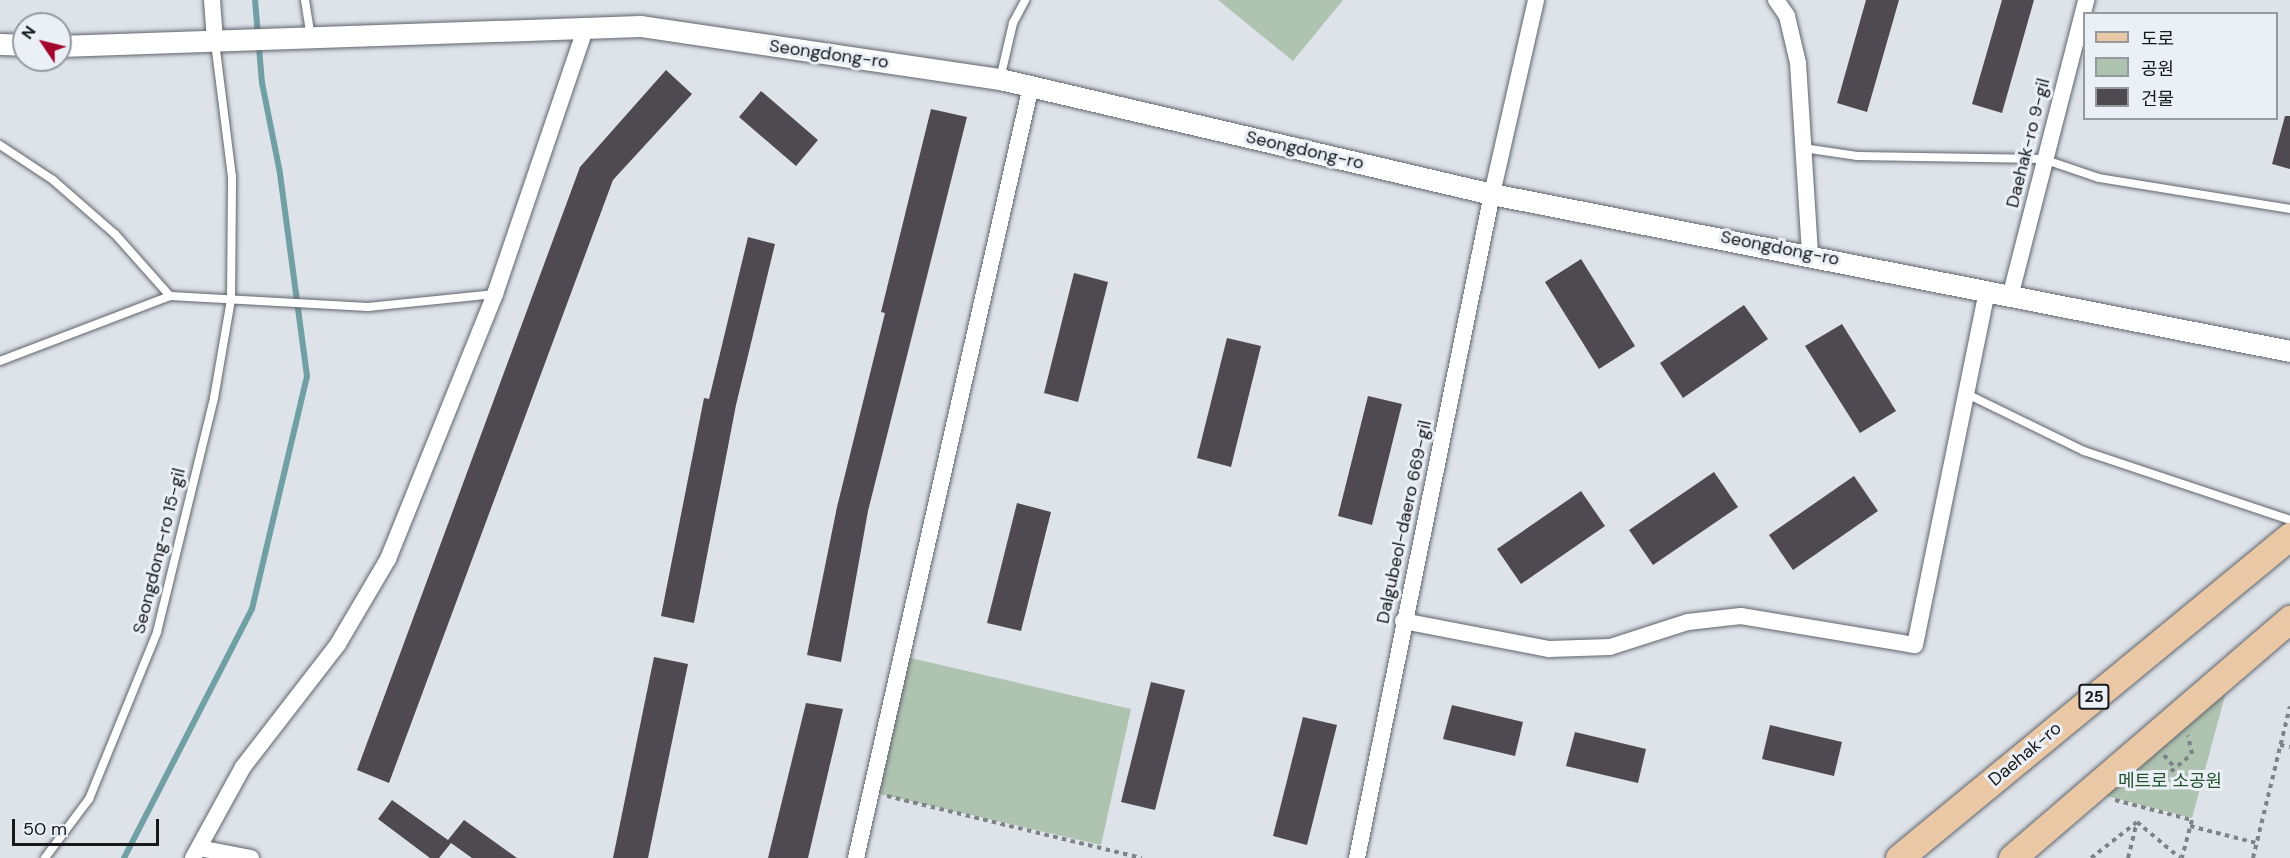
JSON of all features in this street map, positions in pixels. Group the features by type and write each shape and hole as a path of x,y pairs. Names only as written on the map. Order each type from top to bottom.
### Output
{"main road":[{"name":"Daehak-ro","path":"1899,858 2290,536"},
{"path":"2012,858 2290,619"}],"street":[{"path":"72,46 216,41 212,0"},
{"name":"Dalgubeol-daero 669-gil","path":"1357,858 1403,621 1492,194 1536,0"},
{"path":"1776,0 1787,16 1798,63 1810,253"},
{"name":"Daehak-ro 9-gil","path":"2010,297 2043,159 2086,0"},
{"path":"251,858 196,853 243,767 338,644 388,559 495,294 586,26"},
{"name":"Seongdong-ro","path":"216,41 586,26 640,26 1000,79 1492,194 1810,253 2010,297 2290,351"},
{"path":"856,858 1031,86"},
{"path":"1403,621 1548,649 1610,647 1688,622 1741,616 1915,645 1987,292"}],"lane":[{"path":"305,0 307,37"},
{"path":"1000,79 1012,23 1025,0"},
{"name":"Seongdong-ro 15-gil","path":"45,858 89,799 158,632 214,398 231,300 232,177 216,41"},
{"path":"0,145 52,180 115,234 170,296"},
{"path":"1803,148 1857,156 2043,159 2099,178 2290,209"},
{"path":"0,361 170,296 368,307 495,294"},
{"path":"1967,394 2084,450 2290,520"}],"path":[{"path":"2253,858 2290,706"},
{"path":"2133,768 2157,783 2192,754 2184,725"},
{"path":"2280,745 2290,747"},
{"path":"871,792 1142,858"},
{"path":"2107,798 2192,820 2181,858 2137,822"},
{"path":"2091,858 2137,822"},
{"path":"2128,858 2137,822"},
{"path":"2190,826 2256,843"}],"green space":[{"path":"1218,0 1343,0 1293,61"},
{"path":"902,656 1131,709 1101,845 871,792"},
{"name":"메트로 소공원","path":"2226,692 2192,818 2103,795"}],"building":[{"path":"1866,0 1899,0 1867,112 1837,103"},
{"path":"2002,0 2034,0 2002,113 1972,104"},
{"path":"666,70 692,94 613,180 389,783 357,770 580,167"},
{"path":"761,91 818,140 796,166 739,117"},
{"path":"931,109 967,117 868,511 841,662 807,655 837,507 885,313 881,312"},
{"path":"2285,116 2290,116 2290,169 2272,164"},
{"path":"748,237 775,244 736,405 694,623 661,616 704,398 709,399"},
{"path":"1581,259 1635,346 1599,369 1545,282"},
{"path":"1074,273 1108,282 1078,402 1044,393"},
{"path":"1744,305 1768,339 1683,398 1660,363"},
{"path":"1842,324 1896,411 1860,433 1805,346"},
{"path":"1227,338 1261,346 1231,467 1197,458"},
{"path":"1368,396 1402,404 1372,525 1338,516"},
{"path":"1714,472 1738,507 1653,565 1629,530"},
{"path":"1854,476 1878,511 1793,570 1769,535"},
{"path":"1581,491 1605,526 1521,584 1497,549"},
{"path":"1017,503 1051,512 1021,631 987,623"},
{"path":"654,657 688,664 648,858 613,858"},
{"path":"1151,682 1185,690 1155,810 1121,802"},
{"path":"806,703 843,709 808,858 768,858"},
{"path":"1452,705 1523,722 1515,756 1443,739"},
{"path":"1303,717 1337,725 1307,845 1273,836"},
{"path":"1770,725 1842,742 1834,776 1762,759"},
{"path":"1575,732 1646,749 1638,783 1566,766"},
{"path":"392,800 448,840 464,820 517,858 472,858 451,843 439,858 430,858 378,819"}],"waterway":[{"path":"124,858 252,609 307,376 280,173 262,83 255,0"}]}
